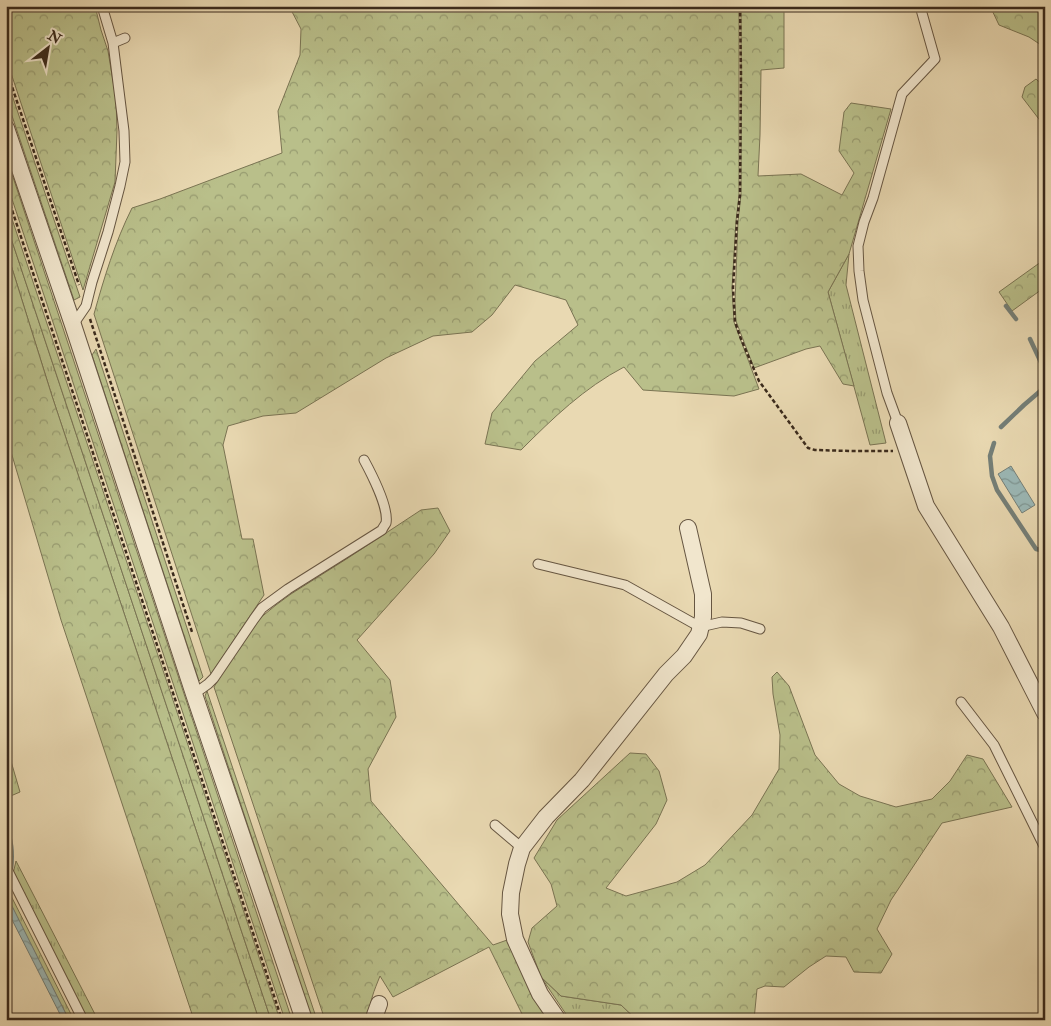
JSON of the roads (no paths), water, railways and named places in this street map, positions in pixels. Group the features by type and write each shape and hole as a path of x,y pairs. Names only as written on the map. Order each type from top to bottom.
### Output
{"street":[{"path":"6,128 74,325 194,694 304,1020"},
{"path":"898,423 926,506 1001,627 1045,713"},
{"path":"558,1020 540,994 514,938 510,914 511,893 517,864 522,848 546,817 582,780 666,674 684,656 699,634 703,617 703,594 688,528"}],"lane":[{"path":"74,325 86,306 108,232 125,162 124,131 113,43 102,6"},
{"path":"898,423 887,393 863,300 858,246 902,94 935,59 920,6"},
{"path":"113,43 124,38"},
{"path":"194,694 208,684 262,608 288,589 382,530 386,522 386,516 376,482 364,460"},
{"path":"538,564 626,585 700,628 722,622 741,623 760,629"},
{"path":"961,702 994,745 1045,848"},
{"path":"496,825 522,848"},
{"path":"6,867 83,1020"}],"water":[{"path":"1011,466 1035,505 1022,513 998,474"},
{"path":"6,896 69,1020 63,1020 6,908"}],"waterway":[{"path":"1006,306 1016,319"},
{"path":"1030,339 1045,371"},
{"path":"1001,427 1045,387"},
{"path":"994,443 990,456 992,476 997,490 1036,549 1045,551"},
{"path":"6,824 11,846 11,869"},
{"path":"6,886 8,881"}]}
